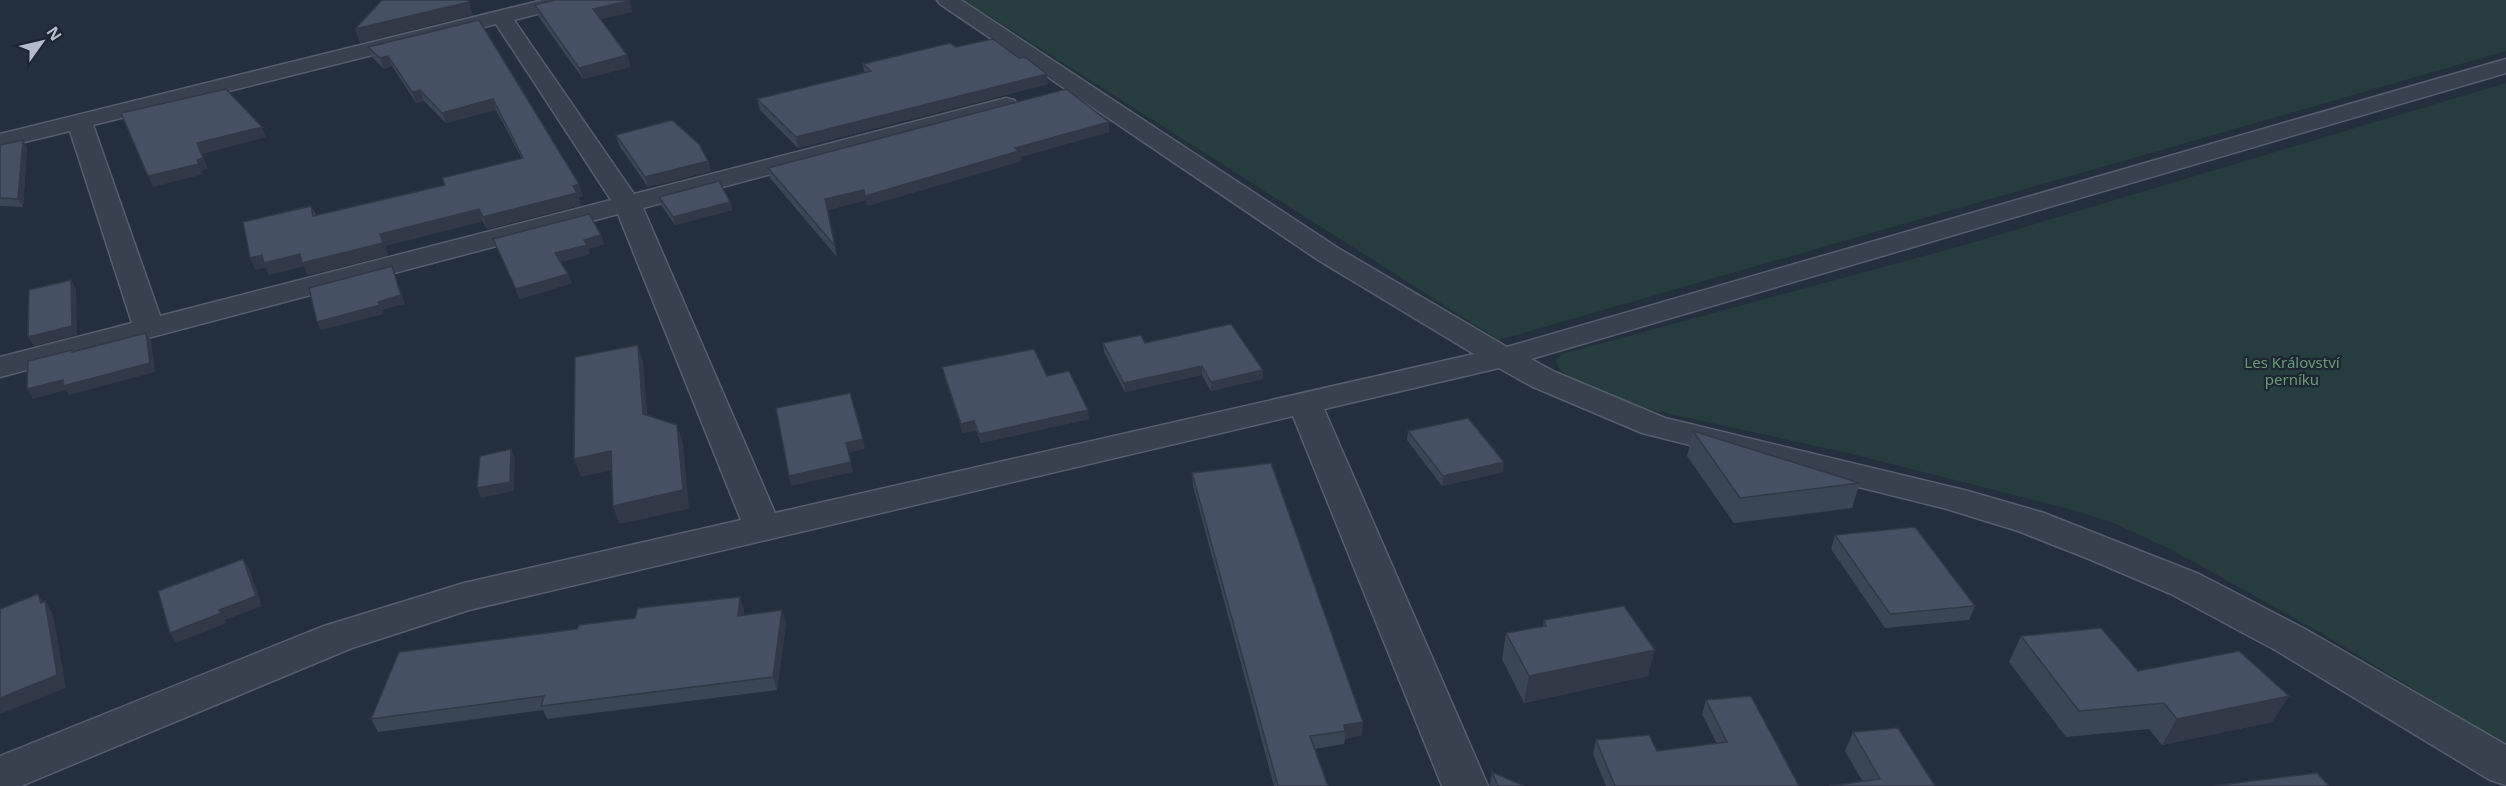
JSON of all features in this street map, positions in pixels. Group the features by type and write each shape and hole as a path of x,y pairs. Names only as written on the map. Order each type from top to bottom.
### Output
{"street":[{"path":"0,141 568,0"},
{"path":"947,0 1328,254 1473,341 1551,383 1654,426 1954,499 2031,522 2102,550 2186,584 2291,640 2506,767"},
{"path":"502,17 627,203 763,528"},
{"path":"0,775 339,637 464,597 1305,405 1505,357 2506,66"},
{"path":"0,367 1077,86"},
{"path":"79,121 150,328"},
{"path":"1305,405 1465,786"}],"green space":[{"path":"964,0 2506,0 2506,51 1499,340"},
{"name":"Les Království perníku","path":"2506,83 2506,745 2323,634 2170,549 2111,522 2066,508 1848,453 1634,406 1573,379 1558,368 1556,360 1562,354 1961,246"}],"building":[{"path":"382,0 468,0 469,2 355,29"},
{"path":"555,0 628,0 593,9 627,55 579,68 535,5"},
{"path":"479,20 579,184 573,186 577,193 483,217 479,209 380,234 383,243 302,263 300,254 264,263 262,255 250,258 243,222 311,206 313,216 445,185 442,178 523,158 493,99 442,113 420,90 412,92 388,56 380,58 368,47"},
{"path":"993,39 1019,58 1025,57 1047,74 796,137 757,99 871,71 863,64 950,43 956,47"},
{"path":"226,89 262,127 197,143 203,158 197,160 199,164 148,176 121,113"},
{"path":"1066,89 1109,122 1015,148 1019,151 865,196 864,190 825,199 835,246 768,168"},
{"path":"672,120 699,144 708,161 645,177 616,135"},
{"path":"23,140 18,199 0,198 0,145"},
{"path":"719,181 730,202 673,217 659,197"},
{"path":"589,214 601,235 584,240 587,245 555,253 568,274 516,289 493,239"},
{"path":"392,266 401,295 378,302 380,305 317,322 309,288"},
{"path":"71,280 72,326 28,337 29,290"},
{"path":"1231,324 1263,370 1211,382 1202,366 1124,383 1103,343 1141,335 1145,343"},
{"path":"146,333 150,363 63,386 63,380 27,389 28,361"},
{"path":"638,345 643,414 677,425 683,490 613,506 611,451 574,459 575,357"},
{"path":"1034,349 1047,376 1069,371 1088,410 979,434 974,421 961,424 942,367"},
{"path":"850,393 863,439 846,443 851,462 789,476 776,408"},
{"path":"1468,418 1504,462 1443,476 1408,431"},
{"path":"1693,431 1860,483 1740,498"},
{"path":"511,449 510,482 477,488 480,456"},
{"path":"1271,463 1363,722 1344,725 1345,731 1310,736 1328,786 1278,786 1192,473"},
{"path":"1915,527 1975,606 1890,614 1835,535"},
{"path":"243,559 256,596 170,633 158,591"},
{"path":"38,594 41,603 45,601 57,675 0,698 0,609"},
{"path":"740,597 738,616 782,610 773,677 541,706 544,696 371,719 399,652 577,629 579,625 635,618 638,608"},
{"path":"1624,606 1655,650 1529,676 1506,633 1546,626 1544,620"},
{"path":"2101,628 2138,671 2239,651 2289,696 2177,719 2164,703 2079,711 2021,636"},
{"path":"1751,696 1799,786 1615,786 1596,740 1649,735 1657,751 1727,742 1706,700"},
{"path":"1898,728 1935,786 1829,786 1880,779 1853,732"},
{"path":"1492,772 1524,786 1498,786"},
{"path":"2317,773 2329,786 2212,786"}]}
